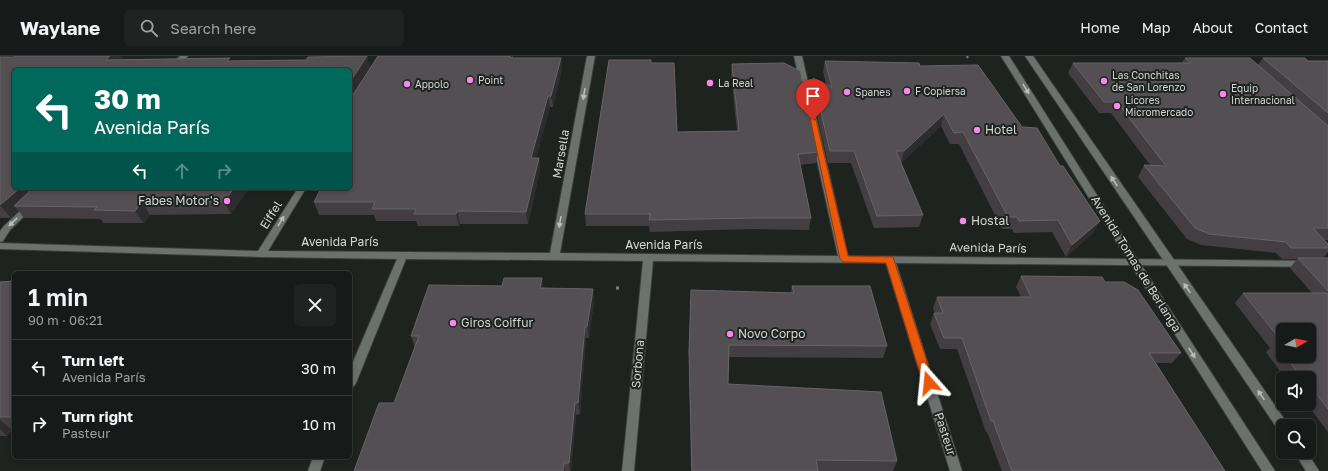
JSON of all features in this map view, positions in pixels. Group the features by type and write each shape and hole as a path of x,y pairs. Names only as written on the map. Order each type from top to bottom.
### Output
{"street":[{"path":"172,68 184,56"},
{"name":"Marsella","path":"554,257 591,56"},
{"path":"798,56 844,259"},
{"name":"Avenida Tomas de Berlanga","path":"1005,56 1134,262 1269,471"},
{"name":"Avenida Tomas de Berlanga","path":"1029,56 1277,419"},
{"path":"0,239 7,228 47,190"},
{"name":"Eiffel","path":"261,254 301,190"},
{"name":"Avenida París","path":"0,246 261,254 1328,264"},
{"path":"352,378 403,255"},
{"name":"Sorbona","path":"628,471 648,257"},
{"name":"Pasteur","path":"890,260 956,471"},
{"path":"314,471 318,459"},
{"path":"1305,459 1313,471"}],"building":[{"path":"110,56 106,60 230,58 227,61 306,60 308,57 367,56 352,79 352,68 12,68 12,190 18,190 0,205 0,57"},
{"path":"378,56 510,56 510,58 561,58 551,96 548,96 531,158 539,158 526,212 457,211 456,214 414,214 416,209 372,209 375,202 314,202 320,190 352,190 352,96"},
{"path":"1185,58 1250,58 1328,126 1328,228 1313,228 1328,244 1328,248 1291,248 1286,242 1209,234 1195,228 1144,165 1166,166 1117,102 1104,102 1073,63 1191,63"},
{"path":"1263,58 1305,58 1308,61 1328,61 1328,113"},
{"path":"609,60 651,60 651,63 674,63 677,132 739,131 732,64 784,63 800,71 818,152 798,154 811,218 649,220 650,214 585,214"},
{"path":"825,61 919,63 920,66 978,65 1022,127 1037,128 1060,166 1063,166 1100,221 1072,245 1058,220 1019,221 1017,217 1008,217 963,132 954,133 944,114 904,151 896,151 923,215 877,216 854,151 830,151 813,78 832,87"},
{"path":"31,190 233,190 224,202 142,202 135,211 94,210 97,207 14,206"},
{"path":"1298,258 1328,258 1328,291"},
{"path":"1021,276 1102,277 1105,282 1124,282 1138,290 1181,353 1149,353 1225,471 1012,471 993,421 991,421 962,338 944,338 934,313 943,313 937,297 1031,297"},
{"path":"504,278 542,278 540,288 593,289 587,327 585,327 578,403 575,403 569,463 564,463 563,471 354,471 379,403 394,403 419,336 411,336 429,285 502,286"},
{"path":"12,281 12,417 0,417 0,282"},
{"path":"792,286 870,286 887,346 729,345 728,384 881,392 897,461 816,460 818,471 692,471 689,352 691,290 794,293"},
{"path":"1243,293 1328,293 1328,409 1316,393 1316,371 1297,371 1290,363 1316,363 1316,323 1276,323 1276,334"}],"place":[{"name":"Point","path":"470,80"},
{"name":"Las Conchitas de San Lorenzo","path":"1104,81"},
{"name":"La Real","path":"710,83"},
{"name":"Appolo","path":"407,84"},
{"name":"F Copiersa","path":"907,91"},
{"name":"Spanes","path":"847,92"},
{"name":"Equip Internacional","path":"1223,94"},
{"name":"Licores Micromercado","path":"1117,106"},
{"name":"Hotel","path":"977,130"},
{"name":"Fabes Motor's","path":"227,201"},
{"name":"Hostal","path":"963,221"},
{"name":"Giros Coiffur","path":"453,323"},
{"name":"Novo Corpo","path":"730,334"}],"route":[{"path":"813,120 844,259 890,260 929,383"}]}
